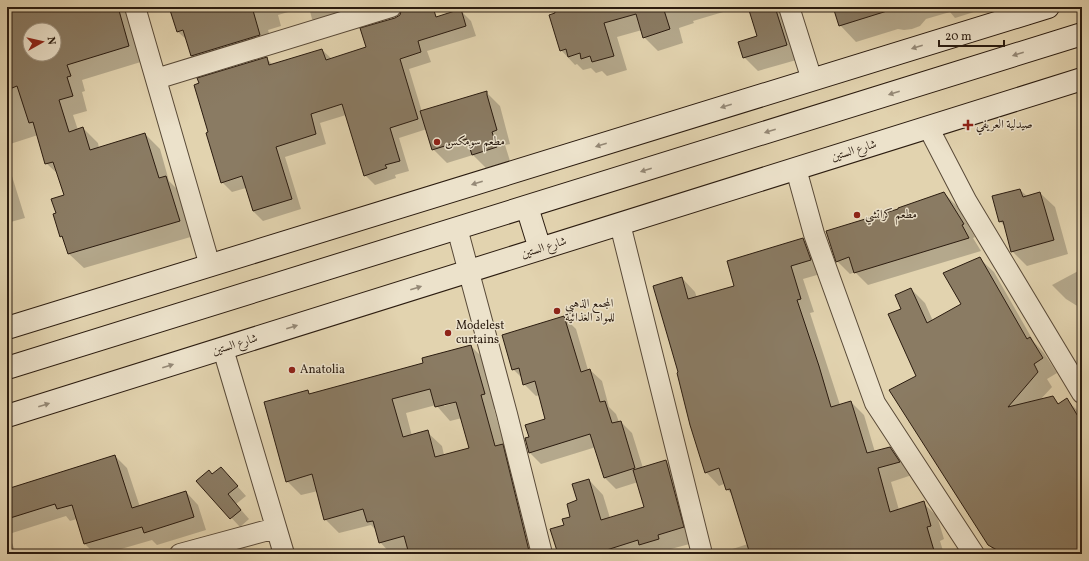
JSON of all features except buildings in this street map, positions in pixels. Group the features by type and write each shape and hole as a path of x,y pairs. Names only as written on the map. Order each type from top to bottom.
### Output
{"main road":[{"path":"7,328 1048,7"},
{"path":"7,368 1082,34"},
{"name":"شارع الستين","path":"7,416 1082,79"},
{"path":"527,207 540,249"}],"street":[{"path":"135,7 210,266"},
{"path":"156,79 391,7"},
{"path":"789,7 812,80"},
{"path":"928,127 967,202 1082,393"},
{"path":"796,169 814,234 875,403 974,554"},
{"path":"620,224 702,554"},
{"path":"457,228 507,414 542,554"},
{"path":"223,349 284,554"},
{"path":"180,554 276,528"}],"place":[{"name":"صيدلية العريفي","path":"968,125"},
{"name":"مطعم سومكس","path":"437,142"},
{"name":"مطعم كراتشي","path":"857,215"},
{"name":"المجمع الذهبي للمواد الغذائية","path":"557,311"},
{"name":"Modelest curtains","path":"448,333"},
{"name":"Anatolia","path":"292,370"}]}
